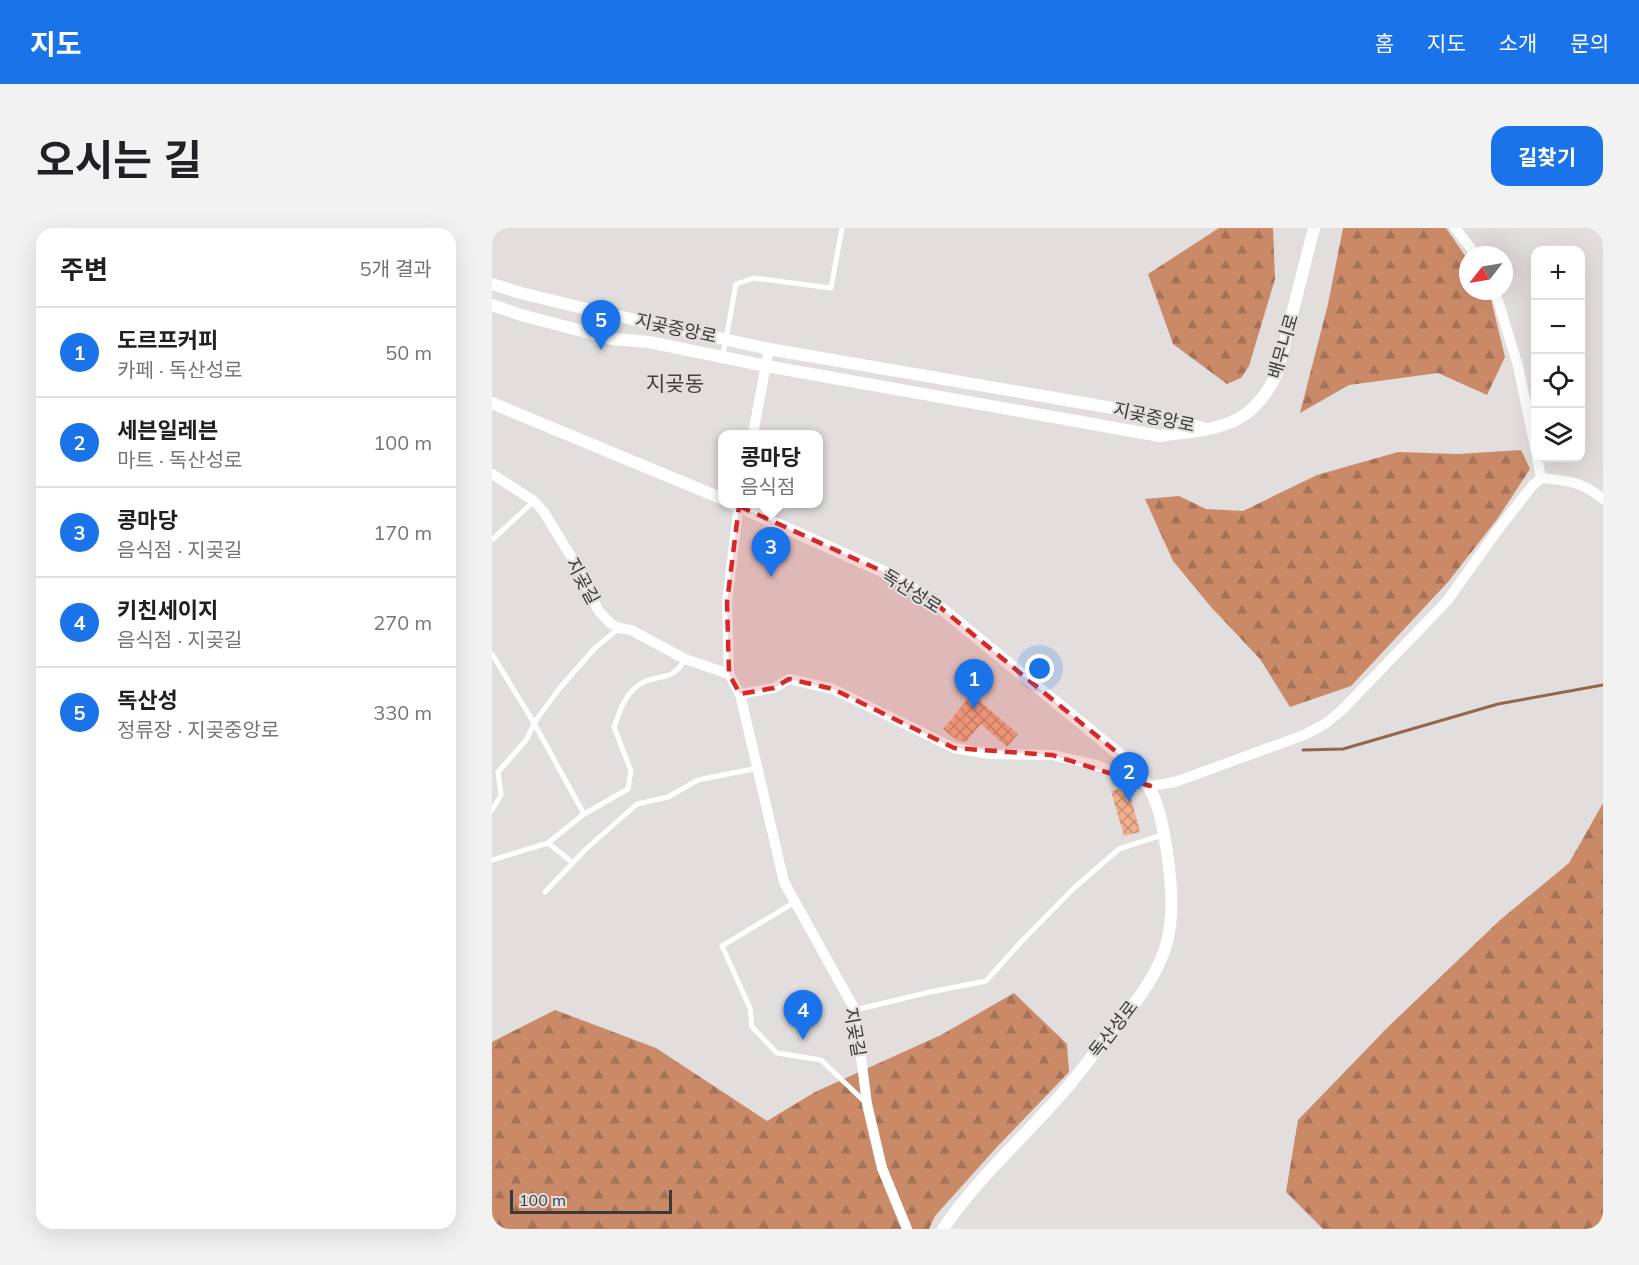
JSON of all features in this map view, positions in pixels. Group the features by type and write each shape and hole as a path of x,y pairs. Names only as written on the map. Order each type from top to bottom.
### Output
{"street":[{"name":"배무니로","path":"1207,429 1234,422 1253,410 1268,393 1277,373 1314,228"},
{"path":"1455,228 1469,246"},
{"name":"지곶중앙로","path":"492,284 521,294 769,349 1166,417 1207,429"},
{"path":"1498,300 1518,366 1531,428"},
{"name":"지곶중앙로","path":"492,305 520,315 613,339 649,342 723,355 766,366 1160,436 1207,429"},
{"path":"754,430 769,349"},
{"path":"492,404 718,498"},
{"path":"1538,462 1541,478"},
{"name":"지곶길","path":"492,474 534,501 544,512 581,573 598,610 610,623 631,630 685,659 729,674"},
{"path":"740,694 774,688 789,679 833,689 954,748 990,754 1052,755 1096,765 1150,786 1175,782 1304,735 1334,717 1447,601 1497,531 1532,486 1541,478 1566,480 1588,487 1603,500"},
{"name":"지곶길","path":"737,508 728,602 729,674 740,694 784,882 855,1010 867,1104 882,1168 907,1229"},
{"name":"독산성로","path":"746,508 895,577 936,604 1136,768 1150,786 1157,801 1170,876 1171,913 1167,940 1154,973 1116,1027 1059,1098 1007,1151 943,1229"}],"lane":[{"path":"723,355 736,285 754,278 831,288 842,228"},
{"path":"492,540 534,501"},
{"path":"492,810 501,795 498,772 527,739 534,723 559,689 594,648 620,628"},
{"path":"492,654 534,723 584,814"},
{"path":"492,860 548,843 584,814 628,789 631,771 614,727 622,705 634,688 650,679 665,678 679,670 685,659"},
{"path":"546,892 573,862 637,804 668,797 698,780 758,768"},
{"path":"855,1010 986,981 1073,889 1119,849 1164,834"},
{"path":"548,843 573,862"},
{"name":"지곶길","path":"795,902 722,946 750,1008 752,1027 777,1053 820,1060 867,1104"}],"highlighted area":[{"path":"739,506 895,577 936,604 1136,768 1150,786 1052,755 954,748 833,689 789,679 774,688 740,694 729,674 727,602"}],"green space":[{"path":"1219,228 1273,228 1275,279 1249,366 1241,378 1227,384 1173,344 1148,274"},
{"path":"1343,228 1446,228 1459,247 1459,300 1491,300 1505,357 1487,395 1438,373 1349,385 1300,413 1328,304"},
{"path":"1521,450 1530,469 1498,518 1448,582 1351,686 1290,707 1260,659 1211,607 1173,561 1145,499 1179,496 1206,509 1243,511 1317,475 1398,452 1458,454"},
{"path":"1603,803 1603,1229 1323,1229 1286,1192 1298,1120 1389,1026 1500,920 1569,863"},
{"path":"1014,993 1067,1044 1069,1072 935,1216 929,1229 492,1229 492,1042 555,1010 656,1048 767,1121 815,1092 941,1035"}],"building":[{"path":"972,694 1018,734 1007,747 981,724 966,742 958,741 943,729"},
{"path":"1128,787 1140,832 1124,836 1111,791"}],"waterway":[{"path":"1303,750 1343,749 1498,704 1603,685"}],"place":[{"name":"독산성","path":"601,350"},
{"name":"콩마당","path":"771,577"},
{"name":"도르프커피","path":"974,709"},
{"name":"세븐일레븐","path":"1129,802"},
{"name":"키친세이지","path":"803,1040"}],"district":[{"name":"지곶동","path":"675,383"}]}
